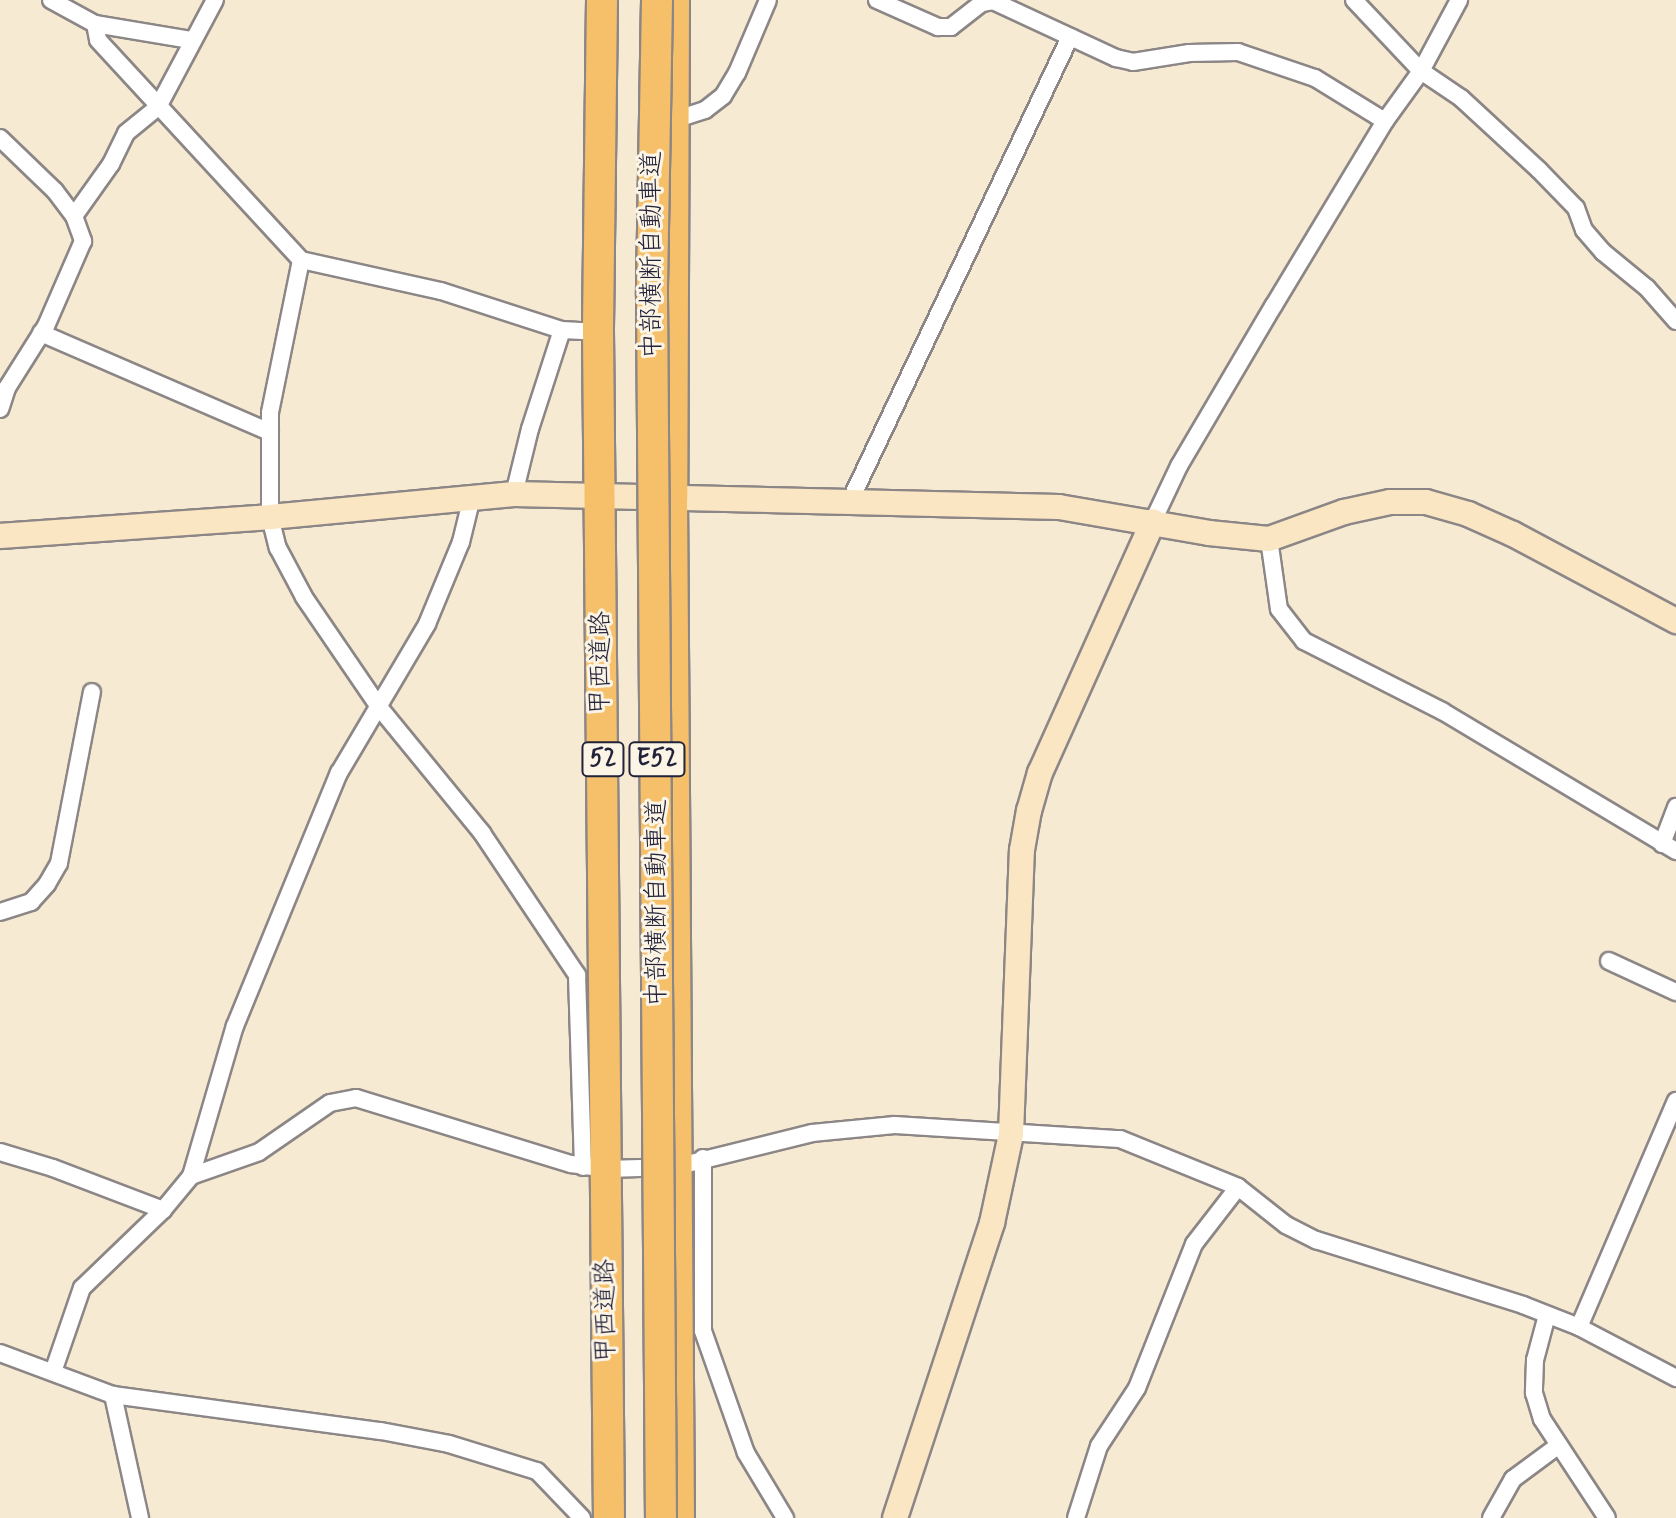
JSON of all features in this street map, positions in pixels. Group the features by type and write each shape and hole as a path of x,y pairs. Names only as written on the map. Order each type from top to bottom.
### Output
{"highway":[{"name":"甲西道路","path":"602,0 595,1168 609,1518"},
{"name":"中部横断自動車道","path":"645,0 640,160 649,1518"},
{"name":"中部横断自動車道","path":"657,0 652,236 661,1518"},
{"path":"674,0 671,121 672,497 689,1163 679,1518"}],"street":[{"path":"51,0 95,24 191,40"},
{"path":"74,216 111,164 126,133 158,107 215,0"},
{"path":"671,121 705,110 723,96 737,73 768,0"},
{"path":"877,0 938,27 951,27 982,3 993,1 1133,62 1189,53 1238,52 1315,78 1385,121"},
{"path":"1354,0 1421,71 1461,98 1539,170 1576,208 1584,230 1603,252 1647,288 1676,321"},
{"path":"895,1518 992,1223 1011,1134 1022,850 1040,773 1179,466 1385,121 1421,71 1459,0"},
{"path":"95,24 98,40 301,260 441,291 562,330 598,332"},
{"path":"849,503 1070,37"},
{"path":"0,138 55,191 74,216 83,241 41,333 7,388 0,409"},
{"path":"301,260 270,413 270,517 278,548 304,597 379,707 482,833 577,975 595,1168"},
{"path":"514,494 530,429 562,330"},
{"path":"41,333 270,432"},
{"path":"0,536 270,517 514,494 1059,507 1209,533 1269,539 1344,512 1390,502 1426,502 1468,514 1513,534 1676,621"},
{"path":"53,1372 82,1288 163,1210 191,1176 235,1026 339,773 427,624 461,542 472,497"},
{"path":"1269,539 1279,609 1304,641 1442,711 1669,848 1676,807"},
{"path":"0,912 31,902 59,863 92,692"},
{"path":"1609,961 1676,992"},
{"path":"191,1176 259,1152 330,1103 356,1098 595,1168 689,1163 812,1133 895,1125 1120,1139 1238,1187 1286,1225 1316,1240 1579,1327 1676,1378"},
{"path":"1579,1327 1676,1101"},
{"path":"0,1152 53,1168 163,1210"},
{"path":"689,1163 703,1331 746,1453 785,1518"},
{"path":"1076,1518 1099,1446 1137,1388 1194,1244 1238,1187"},
{"path":"1547,1315 1535,1360 1534,1393 1542,1419 1607,1518"},
{"path":"1,1349 113,1395 381,1431 449,1444 537,1471 582,1518"},
{"path":"113,1395 140,1518"},
{"path":"1491,1518 1513,1479 1559,1445"}]}
